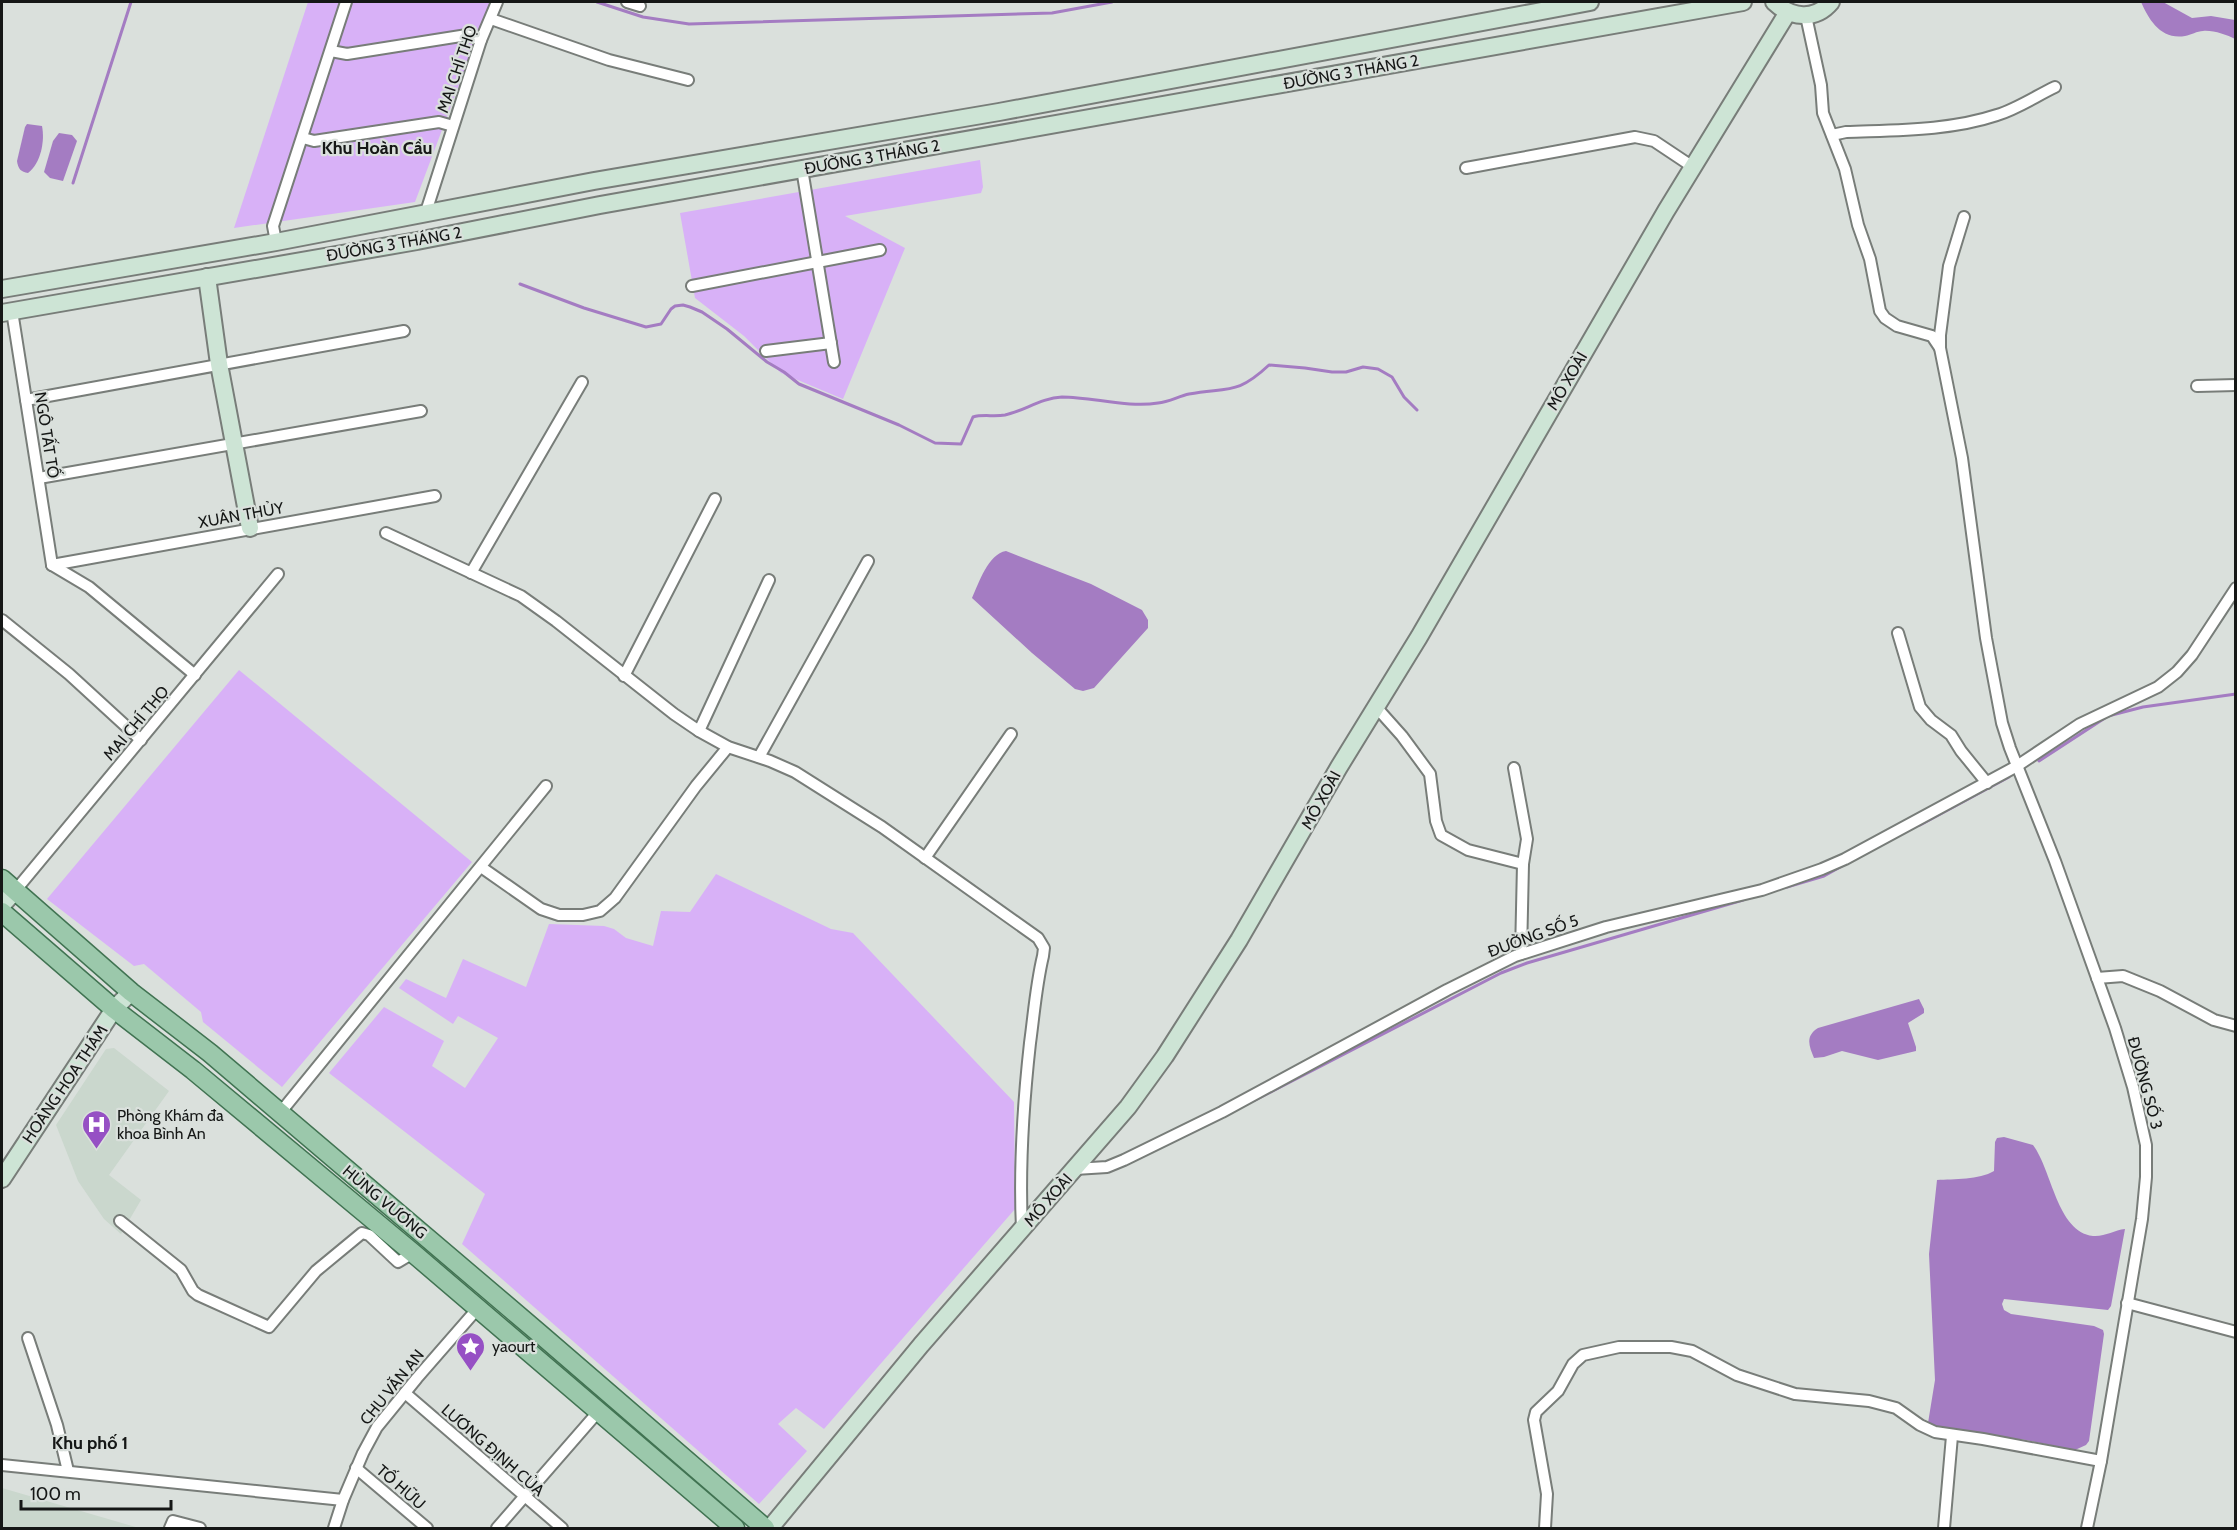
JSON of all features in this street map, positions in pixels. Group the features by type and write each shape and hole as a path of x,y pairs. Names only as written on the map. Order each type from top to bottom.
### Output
{"main road":[{"name":"ĐƯỜNG 3 THÁNG 2","path":"2,286 276,242 594,182 999,112 1590,2"},
{"name":"ĐƯỜNG 3 THÁNG 2","path":"7,312 417,241 802,169 1743,2"},
{"path":"1781,7 1806,16 1817,13 1831,2"},
{"name":"MÔ XOÀI","path":"770,1528 921,1345 1075,1170 1134,1099 1165,1056 1239,940 1377,708 1693,167 1781,7"},
{"path":"1497,20 1502,45"},
{"path":"999,112 1001,134"},
{"path":"594,182 600,206"},
{"path":"207,277 219,364 250,528"},
{"path":"2,905 8,885"},
{"name":"HÙNG VƯƠNG","path":"8,885 131,992 210,1053 765,1528"},
{"name":"HÙNG VƯƠNG","path":"2,912 114,1009 193,1070 413,1253 735,1528"},
{"name":"HOÀNG HOA THÁM","path":"2,1179 114,1009 131,992"},
{"path":"266,1131 280,1113"}],"street":[{"path":"276,242 273,226 346,2"},
{"name":"MAI CHÍ THỌ","path":"425,215 481,40 497,2"},
{"path":"627,2 640,6"},
{"path":"1806,16 1821,85 1822,112 1845,169 1858,225 1870,259 1876,296 1882,315 1897,326 1932,336 1940,348"},
{"path":"491,19 609,60 688,80"},
{"path":"331,51 347,54 467,34 481,40"},
{"path":"1832,135 1972,122 2007,111 2055,87"},
{"path":"303,138 314,141 439,122 453,126"},
{"path":"1466,168 1635,137 1654,141 1693,167"},
{"path":"802,169 834,363"},
{"name":"ĐƯỜNG SỐ 3","path":"1964,217 1949,266 1941,319 1940,348 1968,493 1992,675 2002,723 2055,861 2133,1087 2146,1145 2142,1219 2101,1461 2087,1528"},
{"path":"692,286 880,250"},
{"name":"NGÔ TẤT TỐ","path":"7,312 26,400 52,565"},
{"path":"26,400 404,331"},
{"path":"766,351 831,343"},
{"path":"471,573 582,382"},
{"path":"2197,386 2235,385"},
{"path":"39,478 421,411"},
{"name":"XUÂN THỦY","path":"52,565 435,496"},
{"path":"624,676 715,499"},
{"path":"386,533 521,596 699,731 728,747 795,772 882,826 1038,938 1044,948 1034,1002 1024,1092 1020,1161 1023,1229"},
{"path":"759,757 868,561"},
{"path":"52,565 89,587 195,675"},
{"name":"MAI CHÍ THỌ","path":"8,885 141,740 278,574"},
{"path":"699,731 769,580"},
{"name":"ĐƯỜNG SỐ 5","path":"1075,1170 1107,1167 1124,1160 1222,1112 1447,990 1521,954 1606,927 1762,890 1822,869 1987,783 2080,724 2148,693 2169,680 2192,655 2235,588"},
{"path":"2,620 69,674 141,740"},
{"path":"1898,633 1920,708 1931,720 1952,735 1961,751 1987,783"},
{"path":"1377,708 1402,736 1430,774 1436,821 1441,835 1468,850 1523,864"},
{"path":"925,858 1011,734"},
{"path":"481,867 550,913 568,916 600,911 615,898 696,786 728,747"},
{"path":"1514,768 1527,839 1523,864 1521,954"},
{"path":"280,1113 546,786"},
{"path":"2097,978 2123,976 2160,991 2214,1020 2235,1026"},
{"path":"120,1221 181,1270 193,1292 269,1327 316,1271 362,1233 369,1235 398,1262 413,1253"},
{"path":"2127,1304 2235,1332"},
{"name":"CHU VĂN AN","path":"334,1528 356,1468 377,1427 478,1308"},
{"path":"28,1338 57,1425 68,1471"},
{"path":"1545,1528 1547,1494 1535,1416 1538,1408 1561,1387 1569,1369 1577,1359 1604,1349 1634,1346 1683,1349 1704,1356 1737,1375 1795,1394 1869,1401 1896,1408 1927,1429 1952,1436 1983,1439 2101,1461"},
{"name":"LƯƠNG ĐỊNH CỦA","path":"405,1393 562,1528"},
{"path":"497,1528 598,1412"},
{"path":"1944,1528 1952,1436"},
{"path":"2,1465 343,1500"},
{"name":"TỐ HỮU","path":"356,1468 414,1524 427,1528"},
{"path":"172,1525 200,1528"}],"shaded area":[{"path":"308,2 490,2 415,202 234,228"},
{"path":"2141,2 2163,2 2192,18 2211,16 2235,20 2235,39 2207,31 2185,36 2169,35 2152,22"},
{"path":"27,124 42,126 43,132 39,158 28,173 20,170 17,161"},
{"path":"59,133 72,135 77,141 63,181 50,178 44,172 53,141"},
{"path":"980,160 983,187 981,193 845,216 905,248 843,399 781,373 744,336 695,298 680,213"},
{"path":"1006,551 1091,584 1142,610 1148,620 1148,628 1094,688 1083,691 1075,689 972,598 989,563 1000,553"},
{"path":"239,670 472,862 282,1087 203,1022 201,1012 144,964 134,966 47,899"},
{"path":"716,874 831,929 853,933 1014,1102 1015,1209 824,1429 796,1408 778,1424 807,1451 759,1504 462,1244 485,1194 329,1073 384,1007 444,1041 432,1066 465,1088 498,1038 458,1016 453,1024 399,988 406,979 446,998 463,959 526,987 549,924 604,926 614,929 626,938 653,946 661,911 690,912"},
{"path":"1919,999 1924,1013 1908,1023 1916,1051 1878,1060 1842,1051 1814,1058 1810,1038 1818,1028"},
{"name":"Phòng Khám đa khoa Bình An","path":"114,1048 169,1091 109,1175 141,1200 121,1234 104,1219 78,1181 56,1125 106,1049"},
{"path":"2004,1137 2033,1145 2040,1156 2063,1212 2071,1224 2081,1232 2097,1236 2125,1229 2111,1306 2108,1310 2004,1299 2002,1304 2004,1310 2011,1314 2094,1326 2103,1330 2089,1441 2075,1450 2026,1440 1950,1431 1930,1426 1928,1423 1935,1380 1929,1254 1937,1180 1974,1178 1994,1171 1995,1142 1997,1138"},
{"path":"2,1488 139,1528 2,1528"}],"waterway":[{"path":"73,183 131,2"},
{"path":"597,2 643,17 689,24 1052,13 1112,2"},
{"path":"520,284 584,308 646,327 661,324 675,306 690,307 702,312 727,329 767,362 799,384 899,425 935,443 961,444 973,417 1005,415 1054,398 1074,397 1135,404 1162,402 1189,394 1240,386 1269,365 1332,372 1346,372 1363,367 1378,369 1392,377 1404,397 1417,410"},
{"path":"2039,761 2108,716 2143,707 2236,694"},
{"path":"1920,825 2009,777"},
{"path":"1787,887 1824,876 1842,866"},
{"path":"1255,1100 1501,973 1527,963 1743,900"}],"place":[{"name":"Phòng Khám đa khoa Bình An","path":"96,1150"},
{"name":"yaourt","path":"471,1372"}],"district":[{"name":"Khu Hoàn Cầu","path":"377,148"},
{"name":"Khu phố 1","path":"90,1443"}]}
